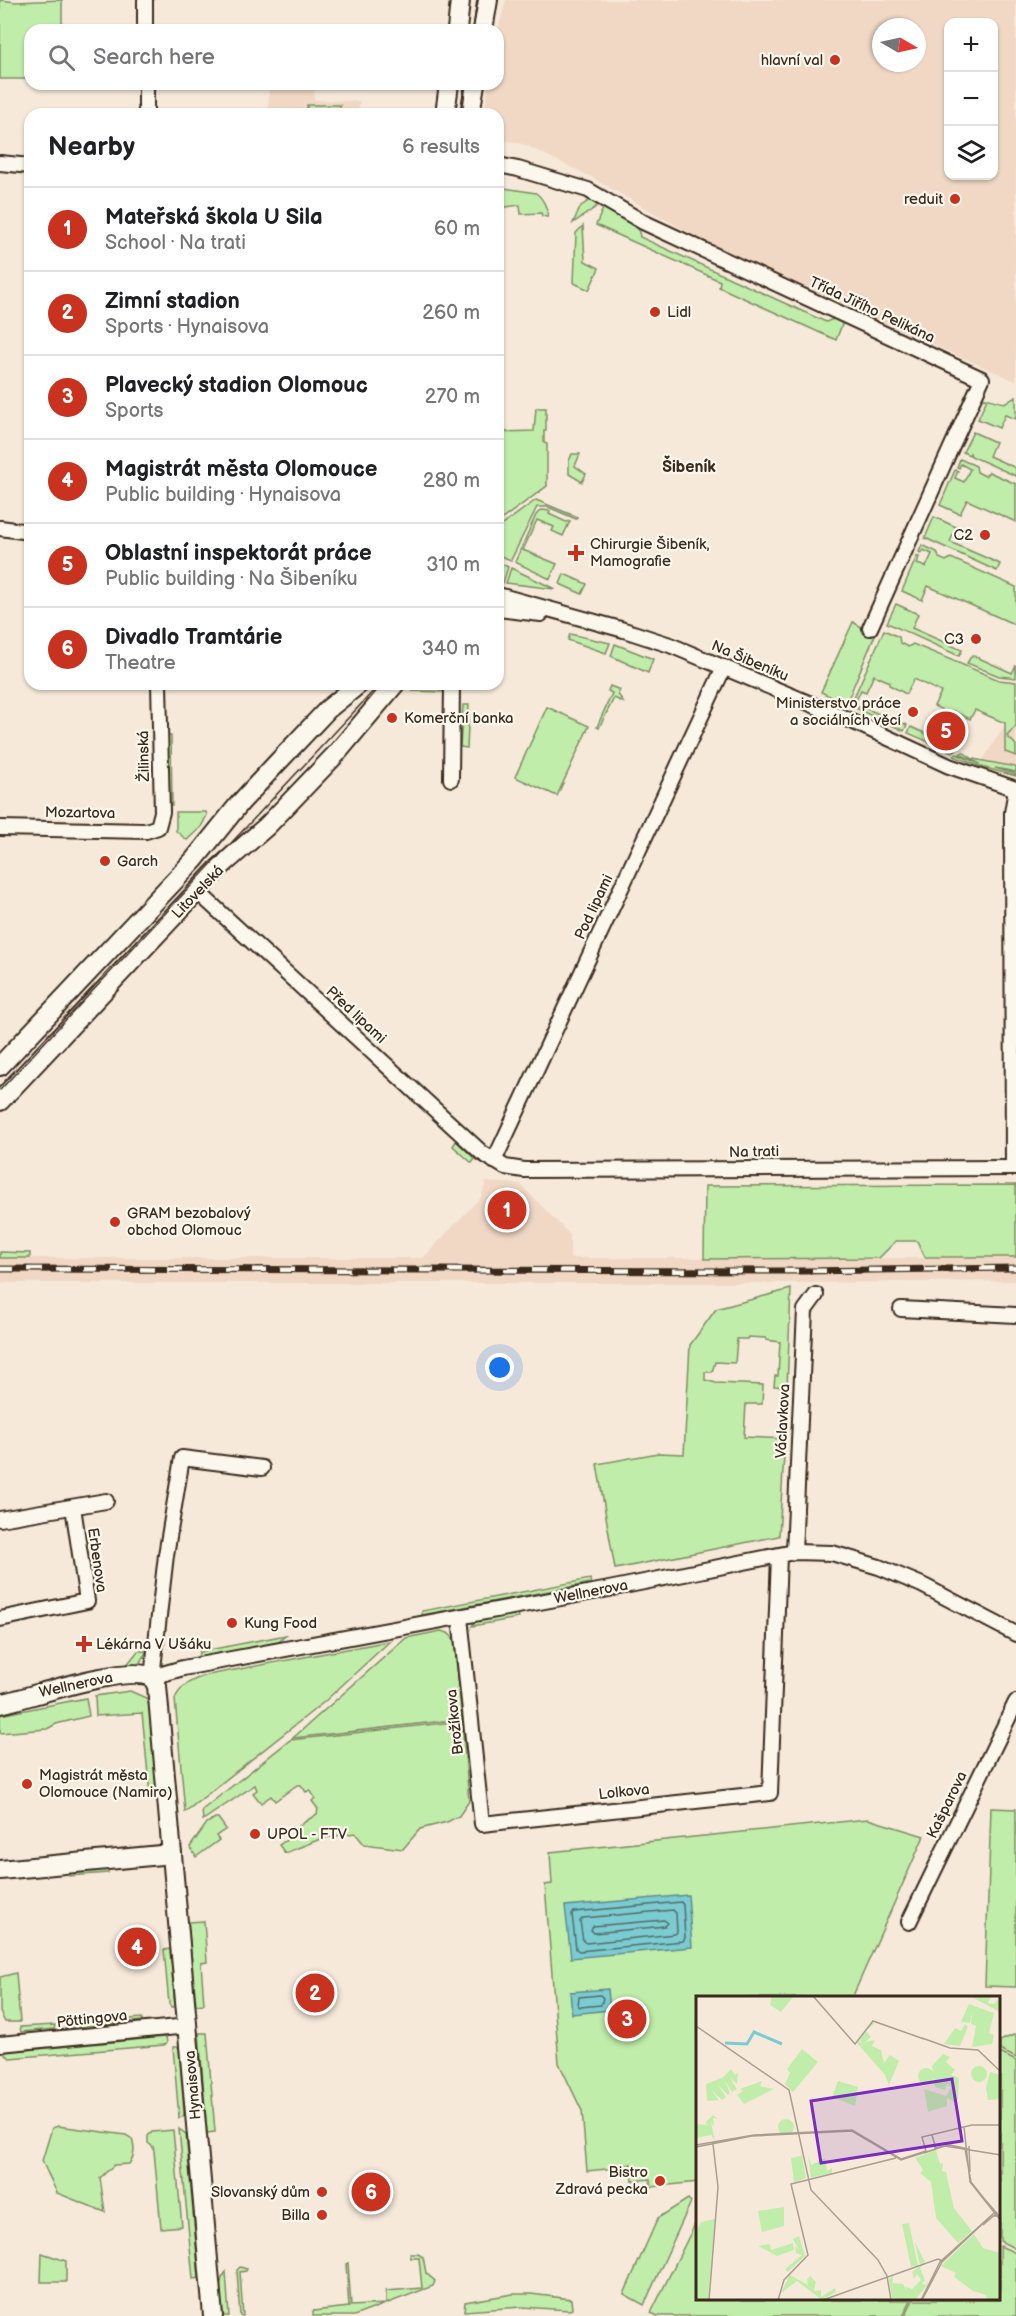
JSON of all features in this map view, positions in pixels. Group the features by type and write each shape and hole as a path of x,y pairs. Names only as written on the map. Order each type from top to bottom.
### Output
{"main road":[{"path":"458,24 460,0"},
{"path":"484,24 488,0"},
{"path":"446,108 448,90"},
{"path":"471,108 474,90"},
{"name":"Litovelská","path":"0,1066 199,855 240,803 328,709 352,690"},
{"name":"Litovelská","path":"0,1101 219,868 267,826 321,770 360,728 390,690"},
{"name":"Wellnerova","path":"0,1704 56,1688 88,1682 134,1674 146,1674 152,1677"},
{"name":"Hynaisova","path":"152,1677 157,1686 213,2316"},
{"path":"0,1870 172,1854"}],"street":[{"path":"145,0 146,24"},
{"path":"146,90 146,108"},
{"path":"0,163 24,165"},
{"name":"Třída Jiřího Pelikána","path":"504,166 538,174 588,190 643,222 982,380 870,628"},
{"path":"0,528 24,531"},
{"name":"Na Šibeníku","path":"504,597 624,630 724,667 854,722 949,766 1016,789"},
{"path":"504,610 546,615 561,614"},
{"name":"Pod lipami","path":"494,1161 724,667"},
{"name":"Žilinská","path":"158,827 162,812 159,690"},
{"path":"450,779 452,690"},
{"path":"1014,1167 1012,813 1016,789"},
{"name":"Mozartova","path":"0,828 146,831 158,827"},
{"name":"Před lipami","path":"198,892 482,1153 494,1161"},
{"name":"Na trati","path":"494,1161 509,1168 524,1170 1014,1167"},
{"name":"Václavkova","path":"794,1552 805,1310 816,1295"},
{"path":"901,1309 1016,1315"},
{"path":"152,1677 166,1555 182,1458 262,1468"},
{"path":"0,1519 106,1501"},
{"name":"Erbenova","path":"0,1619 87,1601 73,1507"},
{"name":"Wellnerova","path":"152,1677 183,1668 794,1552 832,1553 879,1568 921,1585 1016,1634"},
{"name":"Lolkova","path":"482,1824 770,1793 779,1556"},
{"name":"Brožíkova","path":"460,1617 482,1824"},
{"name":"Kašparova","path":"909,1922 1016,1702"},
{"name":"Pöttingova","path":"5,2044 188,2026"}],"shaded area":[{"path":"506,0 1016,0 1016,381 785,281 707,243 589,176 525,145 504,140 504,108 485,108 488,90 504,90 504,24 500,24"},
{"path":"269,90 315,90 314,100 360,101 358,108 268,108"},
{"path":"1016,717 1016,771 981,763 1002,729"},
{"path":"486,1182 520,1184 570,1235 570,1258 1016,1256 1016,1281 0,1283 0,1258 423,1258 481,1197"}],"green space":[{"path":"0,0 16,2 62,0 62,24 24,24 24,79 0,79"},
{"path":"307,105 340,105 340,108 307,108"},
{"path":"504,188 536,193 545,204 548,217 542,216 541,213 521,214 520,205 504,207"},
{"path":"590,200 598,203 596,207 573,223 581,206"},
{"path":"604,206 638,228 640,237 826,322 836,318 843,322 836,340 719,287 720,281 596,225"},
{"path":"583,226 585,261 599,268 589,290 574,283 576,233"},
{"path":"982,397 1004,403 1016,397 1016,419 1005,415 999,428 978,419 987,399"},
{"path":"536,408 546,408 544,443 547,444 547,486 504,518 504,432 534,431"},
{"path":"973,432 995,442 989,456 1016,468 1016,476 971,456 970,453 969,455 963,452"},
{"path":"572,454 580,454 575,466 586,474 582,482 569,474 569,461"},
{"path":"960,459 976,466 977,472 985,476 989,472 1016,484 1016,522 967,500 960,514 940,505 955,470 958,471 955,478 964,482 970,469 961,464 959,468 957,467"},
{"path":"536,500 577,517 576,519 548,507 537,507 511,560 504,557 504,524"},
{"path":"541,510 550,511 549,514 566,522 570,521 563,536 552,531 554,527 537,520 523,550 557,564 550,579 515,562 536,515"},
{"path":"934,517 956,527 950,542 1000,564 997,571 925,538"},
{"path":"922,545 937,552 939,558 946,561 951,558 1016,587 1016,625 928,586 922,600 902,591 917,556 919,557 917,564 926,567 932,554 923,550 919,552"},
{"path":"504,565 508,567 504,580"},
{"path":"511,568 555,589 506,583"},
{"path":"564,574 587,584 582,594 560,584"},
{"path":"896,604 918,614 912,628 962,650 959,656 887,623"},
{"path":"853,622 875,635 846,704 821,692"},
{"path":"884,630 899,637 900,643 908,647 913,644 999,680 1016,682 1016,726 1007,736 1016,745 1016,756 1005,752 1005,723 975,710 970,719 953,711 952,715 934,706 941,692 914,679 906,694 889,685 890,682 874,675 866,692 861,690 853,707 850,706"},
{"path":"570,634 610,643 606,653 568,640"},
{"path":"615,644 653,659 648,673 611,656"},
{"path":"972,655 1012,673 1016,665 1016,678 999,676 967,663"},
{"path":"610,686 620,690 618,694 623,702 614,698 599,728 597,727 612,693 608,691"},
{"path":"447,690 447,692 413,691"},
{"path":"463,705 469,705 467,748 460,747"},
{"path":"859,706 907,725 904,731 857,709"},
{"path":"547,707 589,726 557,796 515,777"},
{"path":"911,727 956,750 952,752 908,733"},
{"path":"166,736 171,736 172,805 167,805"},
{"path":"963,752 973,759 1016,767 1016,772 995,768 1016,774 1016,776 982,767 954,756 957,754 980,764 960,754"},
{"path":"176,812 206,812 207,815 201,827 187,840 176,831"},
{"path":"456,1141 475,1159 472,1163 453,1146"},
{"path":"1016,1185 1016,1257 925,1257 917,1241 896,1241 879,1258 704,1259 705,1186"},
{"path":"0,1252 30,1253 30,1258 0,1258"},
{"path":"791,1289 787,1387 774,1386 775,1376 778,1376 780,1342 766,1340 766,1338 737,1339 735,1363 715,1362 712,1372 705,1372 705,1380 716,1383 763,1385 762,1404 746,1404 744,1437 785,1439 779,1536 615,1569 597,1464 658,1453 684,1454 690,1345 716,1309"},
{"path":"590,1579 591,1583 422,1615 422,1611"},
{"path":"518,1613 519,1618 472,1626 475,1621"},
{"path":"441,1631 448,1633 454,1639 462,1719 293,1738 406,1638"},
{"path":"286,1635 279,1642 198,1658 199,1652"},
{"path":"390,1641 324,1702 185,1812 175,1699 184,1686 208,1675"},
{"path":"138,1651 147,1651 137,1667 125,1667"},
{"path":"130,1691 146,1698 149,1705 157,1795 150,1795 142,1713 96,1716 95,1696"},
{"path":"86,1698 89,1716 56,1724 47,1729 0,1733 0,1715"},
{"path":"462,1721 469,1801 459,1816 447,1822 420,1829 403,1849 364,1844 355,1833 323,1838 285,1853 279,1845 297,1833 297,1827 317,1814 318,1809 312,1801 315,1798 310,1790 306,1792 301,1785 297,1785 275,1801 271,1796 261,1803 253,1793 257,1790 255,1785 203,1820 202,1810 290,1740"},
{"path":"991,1808 1016,1809 1016,1987 985,1986"},
{"path":"218,1818 226,1829 216,1836 219,1840 196,1857 190,1847 207,1823"},
{"path":"868,1819 924,1836 853,1996 696,1996 696,2182 651,2187 650,2179 633,2181 631,2164 587,2171 582,2111 559,2063 545,1885 552,1884 550,1852"},
{"path":"108,1866 108,1873 69,1876 69,1869"},
{"path":"204,1921 207,1962 201,1963 204,2004 196,2005 188,1922"},
{"path":"170,1949 175,2007 169,2004 164,1950"},
{"path":"16,1973 20,2022 5,2022 0,2012 0,1977"},
{"path":"142,2018 142,2021 66,2028 65,2024"},
{"path":"55,2025 54,2029 21,2032 20,2027"},
{"path":"199,2033 207,2033 215,2132 207,2133"},
{"path":"1016,2034 1016,2058 1001,2050 1001,2041"},
{"path":"166,2037 167,2043 164,2045 10,2058 5,2055 5,2052"},
{"path":"173,2047 179,2047 184,2113 183,2117 179,2118"},
{"path":"1001,2054 1016,2061 1016,2249 1001,2242"},
{"path":"58,2126 126,2135 132,2139 134,2152 129,2164 114,2165 100,2178 105,2212 57,2193 42,2161 52,2128"},
{"path":"179,2129 186,2134 199,2278 193,2279"},
{"path":"173,2130 182,2226 161,2228 154,2151 148,2143 148,2136 152,2132"},
{"path":"688,2199 691,2202 644,2305 624,2294 658,2218"},
{"path":"696,2222 696,2301 910,2301 903,2316 658,2316 651,2313"},
{"path":"1001,2246 1016,2253 1016,2316 905,2316 912,2301 1001,2301"},
{"path":"42,2253 66,2261 66,2282 41,2282"},
{"path":"410,2254 423,2257 426,2273 435,2281 433,2286 386,2304 386,2291 422,2288 419,2258 411,2258"},
{"path":"348,2263 351,2306 386,2304 354,2316 313,2316 313,2311 349,2307 346,2264"},
{"path":"240,2267 247,2269 240,2272 243,2316 240,2316 237,2270"},
{"path":"226,2272 229,2316 223,2316 220,2287"},
{"path":"513,2294 571,2299 572,2309 522,2307 464,2311 465,2302"}],"water":[{"path":"688,1895 692,1947 571,1958 565,1906"},
{"path":"608,1989 610,2010 572,2014 570,1992"}],"tram line":[{"path":"474,24 477,0"},
{"path":"463,108 465,90"},
{"path":"0,1090 374,690"}],"railway":[{"path":"0,1269 802,1271 1016,1268"}],"place":[{"name":"hlavní val","path":"835,60"},
{"name":"reduit","path":"955,199"},
{"name":"Lidl","path":"655,312"},
{"name":"C2","path":"985,535"},
{"name":"Chirurgie Šibeník, Mamografie","path":"576,553"},
{"name":"C3","path":"976,639"},
{"name":"Ministerstvo práce a sociálních věcí","path":"913,712"},
{"name":"Komerční banka","path":"392,718"},
{"name":"Oblastní inspektorát práce","path":"946,731"},
{"name":"Garch","path":"105,861"},
{"name":"Mateřská škola U Sila","path":"507,1210"},
{"name":"GRAM bezobalový obchod Olomouc","path":"115,1222"},
{"name":"Kung Food","path":"232,1623"},
{"name":"Lékárna V Ušáku","path":"84,1644"},
{"name":"Magistrát města Olomouce (Namiro)","path":"27,1784"},
{"name":"UPOL - FTV","path":"255,1834"},
{"name":"Magistrát města Olomouce","path":"137,1947"},
{"name":"Zimní stadion","path":"315,1993"},
{"name":"Plavecký stadion Olomouc","path":"627,2019"},
{"name":"Bistro Zdravá pecka","path":"660,2181"},
{"name":"Slovanský dům","path":"322,2192"},
{"name":"Divadlo Tramtárie","path":"371,2192"},
{"name":"Billa","path":"322,2215"}],"district":[{"name":"Šibeník","path":"689,467"}]}
